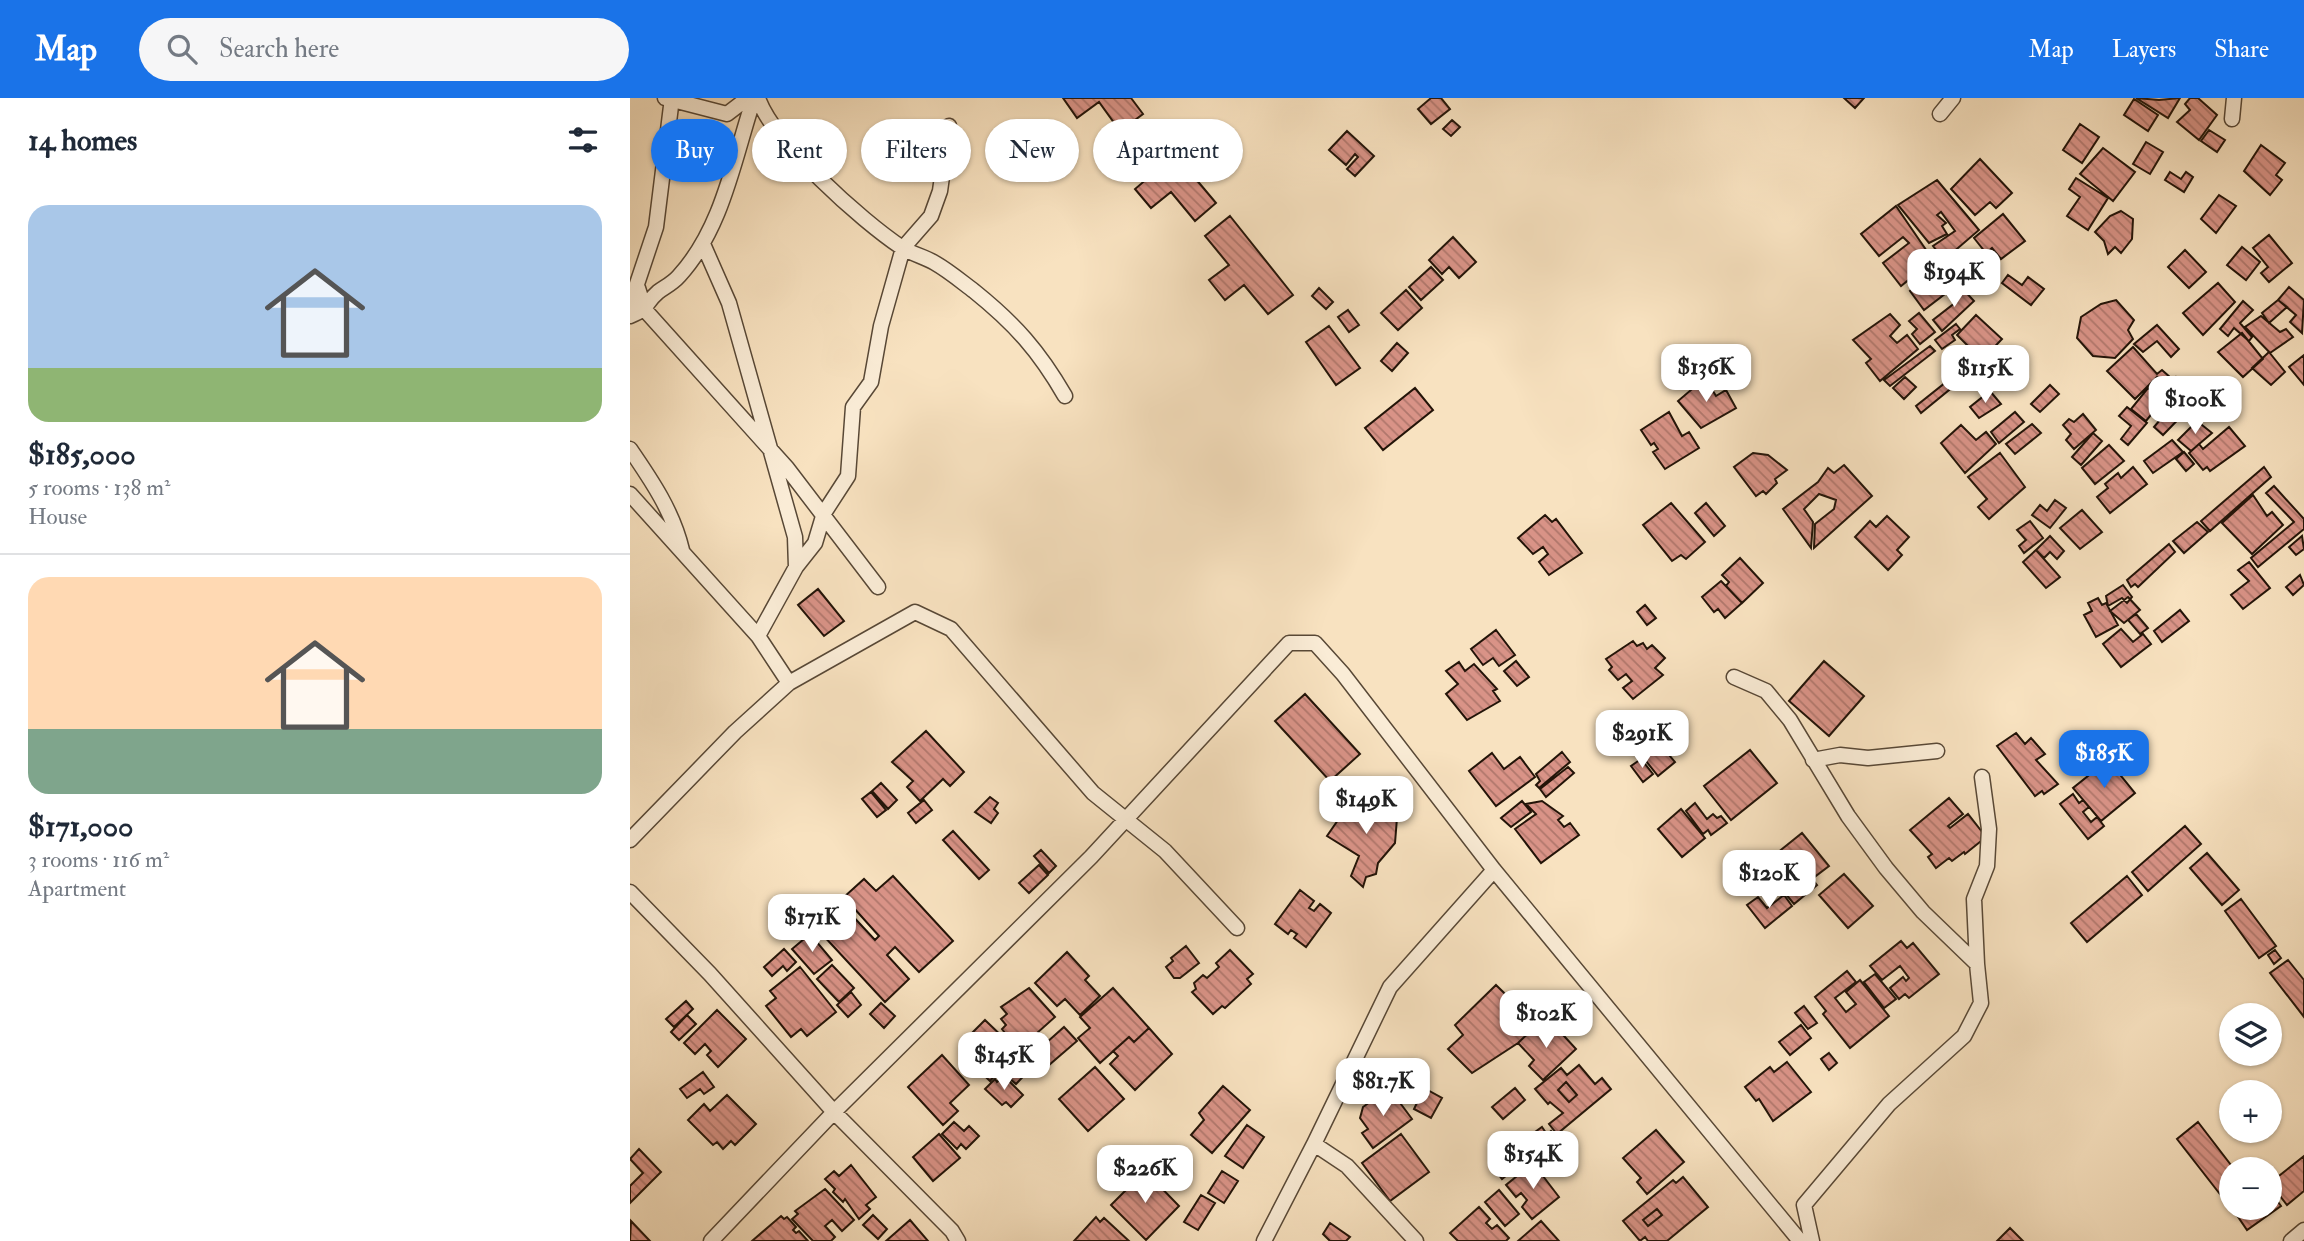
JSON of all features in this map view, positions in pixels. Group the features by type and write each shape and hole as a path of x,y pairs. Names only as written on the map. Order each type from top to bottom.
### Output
{"street":[{"path":"630,305 638,288 656,227 669,99 727,114 748,98"},
{"path":"630,316 645,310 655,295 678,278 703,244 717,215 756,98"},
{"path":"756,98 763,112 799,156 846,202 903,248 936,263 1008,321 1040,354 1065,396"},
{"path":"1940,114 1953,98"},
{"path":"2232,119 2234,98"},
{"path":"758,636 796,567 816,543 824,513 848,477 853,407 871,382 881,326 903,248 931,216 941,182"},
{"path":"703,244 729,303 766,444 795,537 796,567"},
{"path":"638,288 645,310 766,444 824,513 878,587"},
{"path":"630,449 672,519 683,552"},
{"path":"630,494 758,636 789,683"},
{"path":"630,840 735,732 789,683 915,612 951,629 1093,793 1128,818 1165,851 1237,928"},
{"path":"710,1241 834,1112 1128,818 1289,643 1315,643 1343,674 1494,870 1800,1241"},
{"path":"1734,677 1766,691 1790,720 1813,760 1886,868 1923,912 1977,964"},
{"path":"1813,760 1840,755 1868,758 1937,751"},
{"path":"1812,1241 1804,1205 1889,1104 1964,1037 1981,1003 1974,899 1987,866 1989,829 1982,777"},
{"path":"1264,1241 1391,987 1494,870"},
{"path":"630,892 710,974 834,1112 952,1231 958,1241"},
{"path":"1314,1144 1354,1173 1416,1241"},
{"path":"2291,1241 2304,1230"}],"building":[{"path":"1063,98 1131,98 1143,114 1136,119 1111,119 1099,102 1077,118"},
{"path":"1431,98 1441,98 1450,109 1431,124 1418,109"},
{"path":"1844,98 1864,98 1855,108"},
{"path":"2136,98 2159,100 2180,98 2168,118"},
{"path":"2190,98 2198,98 2217,115 2199,140 2177,122 2190,110 2185,104"},
{"path":"2134,99 2158,115 2148,131 2124,115"},
{"path":"1452,120 1460,127 1451,136 1443,129"},
{"path":"2080,124 2099,137 2082,163 2063,150"},
{"path":"2209,130 2225,140 2217,152 2201,141"},
{"path":"1347,131 1374,156 1355,176 1347,169 1358,157 1355,154 1346,165 1329,150"},
{"path":"2146,142 2163,152 2150,174 2133,164"},
{"path":"2261,145 2285,163 2276,175 2282,180 2270,195 2244,171"},
{"path":"2103,148 2135,172 2113,201 2080,174"},
{"path":"1980,159 2012,193 1996,208 1990,202 1975,215 1951,189"},
{"path":"2170,172 2181,179 2186,172 2193,177 2184,192 2165,180"},
{"path":"2076,178 2108,198 2088,230 2067,216 2080,197 2069,189"},
{"path":"1937,180 1979,230 1944,260 1933,246 1955,231 1941,212 1937,215 1946,223 1942,226 1947,234 1929,243 1898,205"},
{"path":"1143,182 1198,182 1216,203 1195,221 1171,192 1151,208 1135,189"},
{"path":"2219,195 2236,206 2216,233 2201,219"},
{"path":"1896,206 1933,260 1901,286 1883,263 1909,243 1903,237 1879,256 1861,234"},
{"path":"2121,211 2133,219 2132,239 2121,253 2115,247 2108,254 2104,241 2095,232 2110,216"},
{"path":"2003,214 2025,241 2001,259 1992,248 1986,253 1974,238"},
{"path":"1230,216 1293,295 1268,314 1244,285 1225,300 1209,280 1229,265 1205,236"},
{"path":"2269,235 2292,263 2269,282 2261,273 2268,267 2253,248"},
{"path":"1453,237 1476,262 1459,278 1449,267 1442,274 1429,260"},
{"path":"2242,247 2260,262 2246,280 2227,265"},
{"path":"2185,250 2206,272 2189,288 2168,267"},
{"path":"1431,267 1443,280 1421,300 1409,287"},
{"path":"1939,268 1954,287 1924,310 1910,291"},
{"path":"2008,275 2022,285 2028,277 2044,289 2031,305 2002,283"},
{"path":"2218,283 2235,302 2203,335 2183,313"},
{"path":"1961,287 1974,301 1942,331 1933,320 1956,302 1950,295"},
{"path":"2289,287 2304,300 2302,333 2290,322 2296,315 2278,300"},
{"path":"1319,288 1333,302 1326,309 1312,296"},
{"path":"1406,290 1422,308 1398,330 1381,313"},
{"path":"2116,300 2134,320 2128,330 2133,339 2115,358 2093,356 2077,338 2081,317 2101,304"},
{"path":"2278,300 2287,307 2269,323 2262,313"},
{"path":"2243,301 2253,310 2240,323 2252,337 2249,341 2234,328 2228,336 2220,329"},
{"path":"1348,310 1359,325 1349,332 1338,317"},
{"path":"1919,313 1935,332 1920,344 1912,334 1917,329 1909,321"},
{"path":"1890,314 1900,325 1890,336 1897,343 1907,335 1918,349 1880,381 1866,363 1871,359 1853,340"},
{"path":"1976,315 2002,339 1982,360 1957,335"},
{"path":"2261,316 2280,332 2286,329 2293,337 2270,353 2245,327"},
{"path":"1956,324 1960,329 1952,335 1955,340 1942,349 1935,340"},
{"path":"2157,325 2179,349 2171,357 2157,341 2143,352 2134,344"},
{"path":"1329,326 1360,368 1336,385 1306,342"},
{"path":"2242,333 2263,359 2243,377 2218,352"},
{"path":"1397,343 1408,353 1392,371 1381,361"},
{"path":"1930,346 1935,351 1890,386 1884,380"},
{"path":"2133,347 2157,374 2162,370 2171,378 2164,384 2157,377 2135,399 2107,371"},
{"path":"2269,352 2285,372 2271,385 2252,368"},
{"path":"2304,355 2304,385 2289,367"},
{"path":"1955,375 1960,381 1921,413 1916,406"},
{"path":"1905,377 1916,387 1904,399 1893,388"},
{"path":"2176,377 2199,398 2163,435 2154,427 2172,406 2160,395"},
{"path":"1705,378 1716,396 1726,390 1736,408 1701,428 1678,401"},
{"path":"2050,385 2059,394 2040,412 2031,404"},
{"path":"1415,388 1433,410 1383,450 1365,428"},
{"path":"2148,388 2163,400 2146,421 2131,409"},
{"path":"1990,391 2001,404 1979,418 1970,407"},
{"path":"2127,407 2147,423 2128,445 2121,439 2131,426 2119,416"},
{"path":"1669,412 1682,436 1689,432 1699,448 1665,469 1653,452 1658,449 1654,443 1651,445 1641,430"},
{"path":"2015,412 2024,422 1999,443 1991,432"},
{"path":"2083,414 2096,430 2074,449 2066,440 2071,434 2063,425 2069,419 2074,422"},
{"path":"2197,421 2212,433 2191,451 2178,440"},
{"path":"2032,424 2041,433 2015,454 2006,444"},
{"path":"1961,425 1976,440 1986,432 1996,444 1965,473 1941,443"},
{"path":"2229,427 2245,446 2210,471 2207,467 2203,470 2189,453 2199,444 2203,449"},
{"path":"2093,433 2102,441 2081,465 2072,457"},
{"path":"2172,440 2183,452 2153,473 2144,461"},
{"path":"2109,445 2124,461 2095,484 2082,468"},
{"path":"2184,452 2194,464 2186,471 2176,459"},
{"path":"1753,453 1768,455 1787,470 1775,479 1777,483 1766,494 1763,491 1756,496 1734,467"},
{"path":"2000,453 2025,487 1989,519 1978,507 1987,499 1968,477"},
{"path":"1844,465 1872,496 1814,548 1815,524 1834,509 1836,500 1819,494 1804,509 1813,522 1811,548 1783,509 1818,482 1828,468 1834,473"},
{"path":"2133,467 2147,484 2110,513 2097,497 2108,488 2105,484 2118,473 2121,478"},
{"path":"2264,467 2271,477 2210,531 2201,521"},
{"path":"2274,486 2304,519 2304,529 2258,567 2251,558 2294,522 2266,493"},
{"path":"2253,495 2267,516 2272,512 2283,525 2252,554 2222,523"},
{"path":"2055,500 2066,508 2050,528 2032,515 2040,505 2047,511"},
{"path":"1671,503 1705,542 1686,559 1681,555 1672,561 1643,525"},
{"path":"1706,503 1725,526 1714,536 1695,513"},
{"path":"2082,510 2102,532 2080,549 2060,528"},
{"path":"1545,515 1552,522 1556,519 1582,553 1549,575 1539,562 1548,554 1543,547 1533,554 1518,538"},
{"path":"1887,516 1909,537 1897,550 1902,555 1888,570 1855,537 1870,521 1876,527"},
{"path":"2030,521 2043,538 2024,553 2019,546 2026,540 2017,530"},
{"path":"2197,522 2208,532 2184,553 2173,541"},
{"path":"2050,536 2064,551 2057,559 2050,552 2044,558 2036,550"},
{"path":"2302,536 2304,549 2296,555 2289,547"},
{"path":"2169,544 2175,552 2138,587 2135,584 2131,587 2127,580"},
{"path":"2036,550 2060,577 2046,588 2023,562"},
{"path":"1740,558 1763,583 1742,603 1726,586 1729,582 1722,575"},
{"path":"2249,562 2270,588 2243,609 2231,595 2249,581 2238,570"},
{"path":"2300,575 2304,585 2293,595 2286,587"},
{"path":"1721,581 1742,603 1725,618 1718,609 1714,612 1702,597"},
{"path":"2123,585 2132,597 2127,603 2122,598 2108,606 2106,596"},
{"path":"818,589 844,621 824,636 798,605"},
{"path":"2128,597 2140,610 2124,623 2110,611"},
{"path":"2098,598 2102,605 2106,603 2118,625 2096,637 2084,615 2092,611 2088,603"},
{"path":"1645,605 1656,618 1647,625 1637,612"},
{"path":"2180,610 2189,621 2162,642 2154,631"},
{"path":"2136,614 2148,628 2140,634 2128,620"},
{"path":"2121,629 2133,642 2143,634 2151,644 2121,667 2103,644"},
{"path":"1496,630 1515,655 1499,666 1493,658 1483,665 1471,649"},
{"path":"1633,641 1637,646 1643,643 1647,649 1652,645 1665,658 1655,668 1663,675 1633,699 1623,688 1632,681 1626,674 1618,680 1609,670 1612,667 1606,659"},
{"path":"1516,661 1529,677 1517,686 1504,671"},
{"path":"1824,661 1864,696 1829,736 1789,701"},
{"path":"1459,662 1465,671 1474,664 1497,689 1493,691 1500,701 1467,720 1446,694 1458,684 1446,671"},
{"path":"1305,694 1360,754 1330,781 1275,721"},
{"path":"926,731 964,772 950,786 943,779 920,801 907,787 913,781 892,762"},
{"path":"2016,733 2025,744 2031,738 2045,754 2036,760 2058,784 2044,794 2042,791 2035,796 1997,746"},
{"path":"1658,742 1675,762 1658,776 1642,756"},
{"path":"1750,750 1777,783 1731,820 1704,786"},
{"path":"1562,752 1570,762 1539,788 1536,785 1540,781 1536,774"},
{"path":"1492,753 1504,769 1520,757 1535,777 1496,806 1469,771"},
{"path":"1641,759 1653,774 1643,782 1631,766"},
{"path":"2108,760 2135,793 2101,821 2073,788"},
{"path":"1568,767 1574,773 1546,797 1540,789"},
{"path":"881,783 897,800 888,809 872,791"},
{"path":"871,792 886,810 877,817 862,799"},
{"path":"2073,794 2079,803 2083,800 2089,807 2083,812 2091,822 2097,817 2104,826 2088,839 2060,804"},
{"path":"990,797 998,803 994,809 998,813 991,823 975,812"},
{"path":"1949,798 1963,814 1948,826 1950,828 1968,814 1986,837 1965,854 1964,852 1952,861 1949,858 1936,868 1928,857 1932,854 1910,830"},
{"path":"924,800 932,810 916,823 908,813"},
{"path":"1364,800 1381,803 1397,818 1395,843 1378,863 1376,874 1366,877 1363,887 1351,876 1359,856 1327,836 1347,807"},
{"path":"1522,801 1531,812 1511,827 1501,818"},
{"path":"1542,801 1563,816 1558,820 1564,827 1570,823 1579,835 1541,863 1515,829 1536,814 1526,804"},
{"path":"1695,803 1707,819 1713,814 1717,818 1721,816 1727,823 1711,835 1708,830 1703,834 1686,811"},
{"path":"1681,809 1705,838 1682,857 1658,829"},
{"path":"2185,826 2201,844 2148,891 2132,872"},
{"path":"953,831 989,870 979,879 943,840"},
{"path":"1802,833 1829,866 1812,879 1817,885 1794,904 1780,887 1792,878 1789,875 1772,889 1756,870"},
{"path":"1041,850 1056,866 1049,873 1034,856"},
{"path":"2207,853 2239,890 2222,905 2190,868"},
{"path":"1039,865 1048,875 1029,893 1019,883"},
{"path":"1844,874 1873,906 1848,928 1819,895"},
{"path":"893,876 953,941 919,972 895,947 887,955 909,979 885,1002 821,933 847,910 875,940 879,936 844,897 864,879 876,891"},
{"path":"2127,876 2142,895 2087,942 2071,923"},
{"path":"1300,890 1314,901 1309,908 1314,911 1320,904 1331,913 1306,947 1294,938 1297,934 1291,930 1288,934 1275,924"},
{"path":"1784,895 1792,906 1765,928 1747,905 1758,897 1767,908"},
{"path":"2241,899 2276,946 2259,958 2225,911"},
{"path":"810,934 832,960 814,974 792,949"},
{"path":"1901,941 1907,948 1913,943 1939,974 1909,998 1905,994 1899,999 1890,988 1903,977 1906,981 1909,978 1900,966 1882,980 1870,966"},
{"path":"1186,946 1199,963 1180,978 1174,978 1166,967 1173,961 1171,958"},
{"path":"784,949 796,962 787,971 783,966 772,976 764,967"},
{"path":"1230,950 1253,974 1247,979 1251,984 1225,1008 1222,1006 1213,1014 1192,992 1196,989 1194,983 1203,975 1207,978 1219,967 1216,963"},
{"path":"2275,950 2281,958 2274,964 2268,955"},
{"path":"1067,952 1089,976 1085,980 1100,996 1080,1015 1065,999 1057,1006 1035,983"},
{"path":"2288,960 2304,980 2304,1017 2270,973"},
{"path":"832,965 854,988 839,1002 817,979"},
{"path":"800,967 836,1012 807,1036 801,1029 791,1037 766,1006 776,998 770,991"},
{"path":"1847,971 1856,982 1835,998 1846,1012 1856,1004 1846,992 1860,980 1889,1016 1850,1048 1823,1014 1826,1011 1815,997"},
{"path":"1875,974 1896,999 1884,1008 1864,982"},
{"path":"1496,985 1537,1025 1518,1043 1472,1073 1448,1049 1463,1035 1455,1025"},
{"path":"1029,988 1055,1017 1037,1033 1044,1041 1030,1053 1018,1039 1013,1043 1002,1029 1006,1025 1001,1019 1007,1014 1001,1007"},
{"path":"1113,988 1149,1028 1134,1042 1129,1037 1100,1063 1078,1038 1090,1028 1080,1017"},
{"path":"851,992 861,1005 848,1017 837,1005"},
{"path":"686,1001 693,1009 674,1027 666,1019"},
{"path":"881,1003 895,1016 884,1028 870,1014"},
{"path":"1804,1006 1817,1023 1808,1029 1795,1013"},
{"path":"717,1010 746,1039 718,1067 707,1055 711,1051 705,1044 695,1054 684,1043"},
{"path":"687,1015 696,1024 679,1040 671,1032"},
{"path":"985,1020 1033,1066 1016,1084 1000,1070 990,1081 971,1063 977,1056 963,1042"},
{"path":"1553,1024 1576,1049 1543,1080 1529,1066 1534,1060 1518,1043 1537,1025 1544,1032"},
{"path":"1801,1025 1811,1038 1790,1055 1779,1042"},
{"path":"1064,1027 1077,1041 1049,1065 1037,1051"},
{"path":"1149,1028 1172,1054 1135,1090 1110,1064 1118,1056 1113,1051 1129,1037 1134,1042"},
{"path":"1829,1053 1837,1063 1829,1070 1821,1059"},
{"path":"942,1055 969,1085 950,1103 958,1111 943,1125 908,1087"},
{"path":"1787,1062 1811,1092 1773,1121 1759,1099 1756,1101 1745,1087 1770,1067 1774,1072"},
{"path":"1579,1065 1595,1084 1602,1078 1611,1089 1557,1134 1549,1124 1563,1113 1550,1102 1548,1104 1535,1089 1561,1068 1567,1075","holes":["1566,1082 1577,1095 1569,1102 1558,1090"]},
{"path":"1095,1067 1124,1099 1088,1131 1059,1099"},
{"path":"703,1072 714,1087 704,1094 700,1089 687,1098 680,1089"},
{"path":"1004,1076 1023,1095 1011,1107 1006,1102 1002,1105 985,1089 995,1079 997,1082"},
{"path":"1566,1082 1577,1095 1569,1102 1558,1090"},
{"path":"1223,1086 1250,1110 1212,1153 1191,1135 1204,1120 1199,1113"},
{"path":"1389,1088 1412,1119 1373,1148 1362,1133 1368,1129 1360,1118 1363,1107"},
{"path":"1424,1088 1442,1098 1431,1118 1414,1109"},
{"path":"1515,1088 1525,1100 1503,1119 1492,1107"},
{"path":"727,1095 756,1124 735,1145 731,1141 723,1149 717,1142 713,1145 688,1120 704,1104 710,1111"},
{"path":"954,1122 964,1131 969,1126 979,1136 966,1149 961,1144 957,1149 942,1134"},
{"path":"2198,1122 2225,1157 2219,1157 2219,1193 2177,1139"},
{"path":"1247,1125 1264,1137 1243,1168 1225,1156"},
{"path":"1542,1127 1546,1133 1536,1140 1541,1147 1531,1155 1521,1142"},
{"path":"1656,1130 1684,1162 1647,1194 1637,1182 1641,1178 1623,1158"},
{"path":"1551,1131 1557,1138 1548,1145 1542,1139"},
{"path":"939,1134 960,1158 933,1181 913,1157"},
{"path":"1401,1134 1429,1172 1390,1201 1362,1163"},
{"path":"1507,1140 1523,1162 1502,1179 1492,1166 1503,1158 1495,1149"},
{"path":"639,1149 661,1172 630,1203 630,1186 643,1173 630,1159"},
{"path":"2304,1156 2304,1191 2287,1205 2282,1199 2282,1173"},
{"path":"1533,1163 1559,1197 1532,1219 1522,1207 1527,1200 1521,1193 1516,1197 1506,1185"},
{"path":"851,1165 876,1197 866,1205 870,1209 859,1219 845,1199 843,1202 833,1192 835,1189 825,1179 834,1171 839,1176"},
{"path":"1145,1171 1179,1206 1146,1240 1111,1205"},
{"path":"1222,1171 1238,1181 1224,1203 1208,1193"},
{"path":"1683,1177 1708,1207 1667,1241 1648,1241 1645,1237 1640,1241 1623,1221 1673,1180 1676,1183","holes":["1657,1209 1662,1215 1648,1226 1643,1220"]},
{"path":"825,1189 854,1220 842,1231 832,1220 825,1226 835,1237 831,1241 813,1241 792,1219 798,1214 795,1211"},
{"path":"1499,1190 1519,1214 1505,1226 1485,1202"},
{"path":"1201,1195 1215,1203 1198,1230 1184,1222"},
{"path":"1479,1207 1490,1219 1486,1223 1492,1229 1497,1225 1509,1238 1506,1241 1458,1241 1450,1233"},
{"path":"1657,1209 1662,1215 1648,1226 1643,1220"},
{"path":"873,1215 887,1229 878,1239 863,1225"},
{"path":"781,1216 784,1219 787,1217 796,1227 793,1230 796,1233 799,1231 808,1241 752,1241"},
{"path":"1096,1217 1100,1222 1104,1218 1129,1241 1074,1241"},
{"path":"910,1220 928,1241 886,1241"},
{"path":"2240,1220 2261,1220 2247,1230"},
{"path":"631,1221 650,1241 630,1241"},
{"path":"1541,1221 1559,1241 1518,1241"},
{"path":"1330,1223 1350,1237 1346,1241 1330,1241 1323,1234"},
{"path":"2010,1228 2023,1241 1997,1241"}]}
